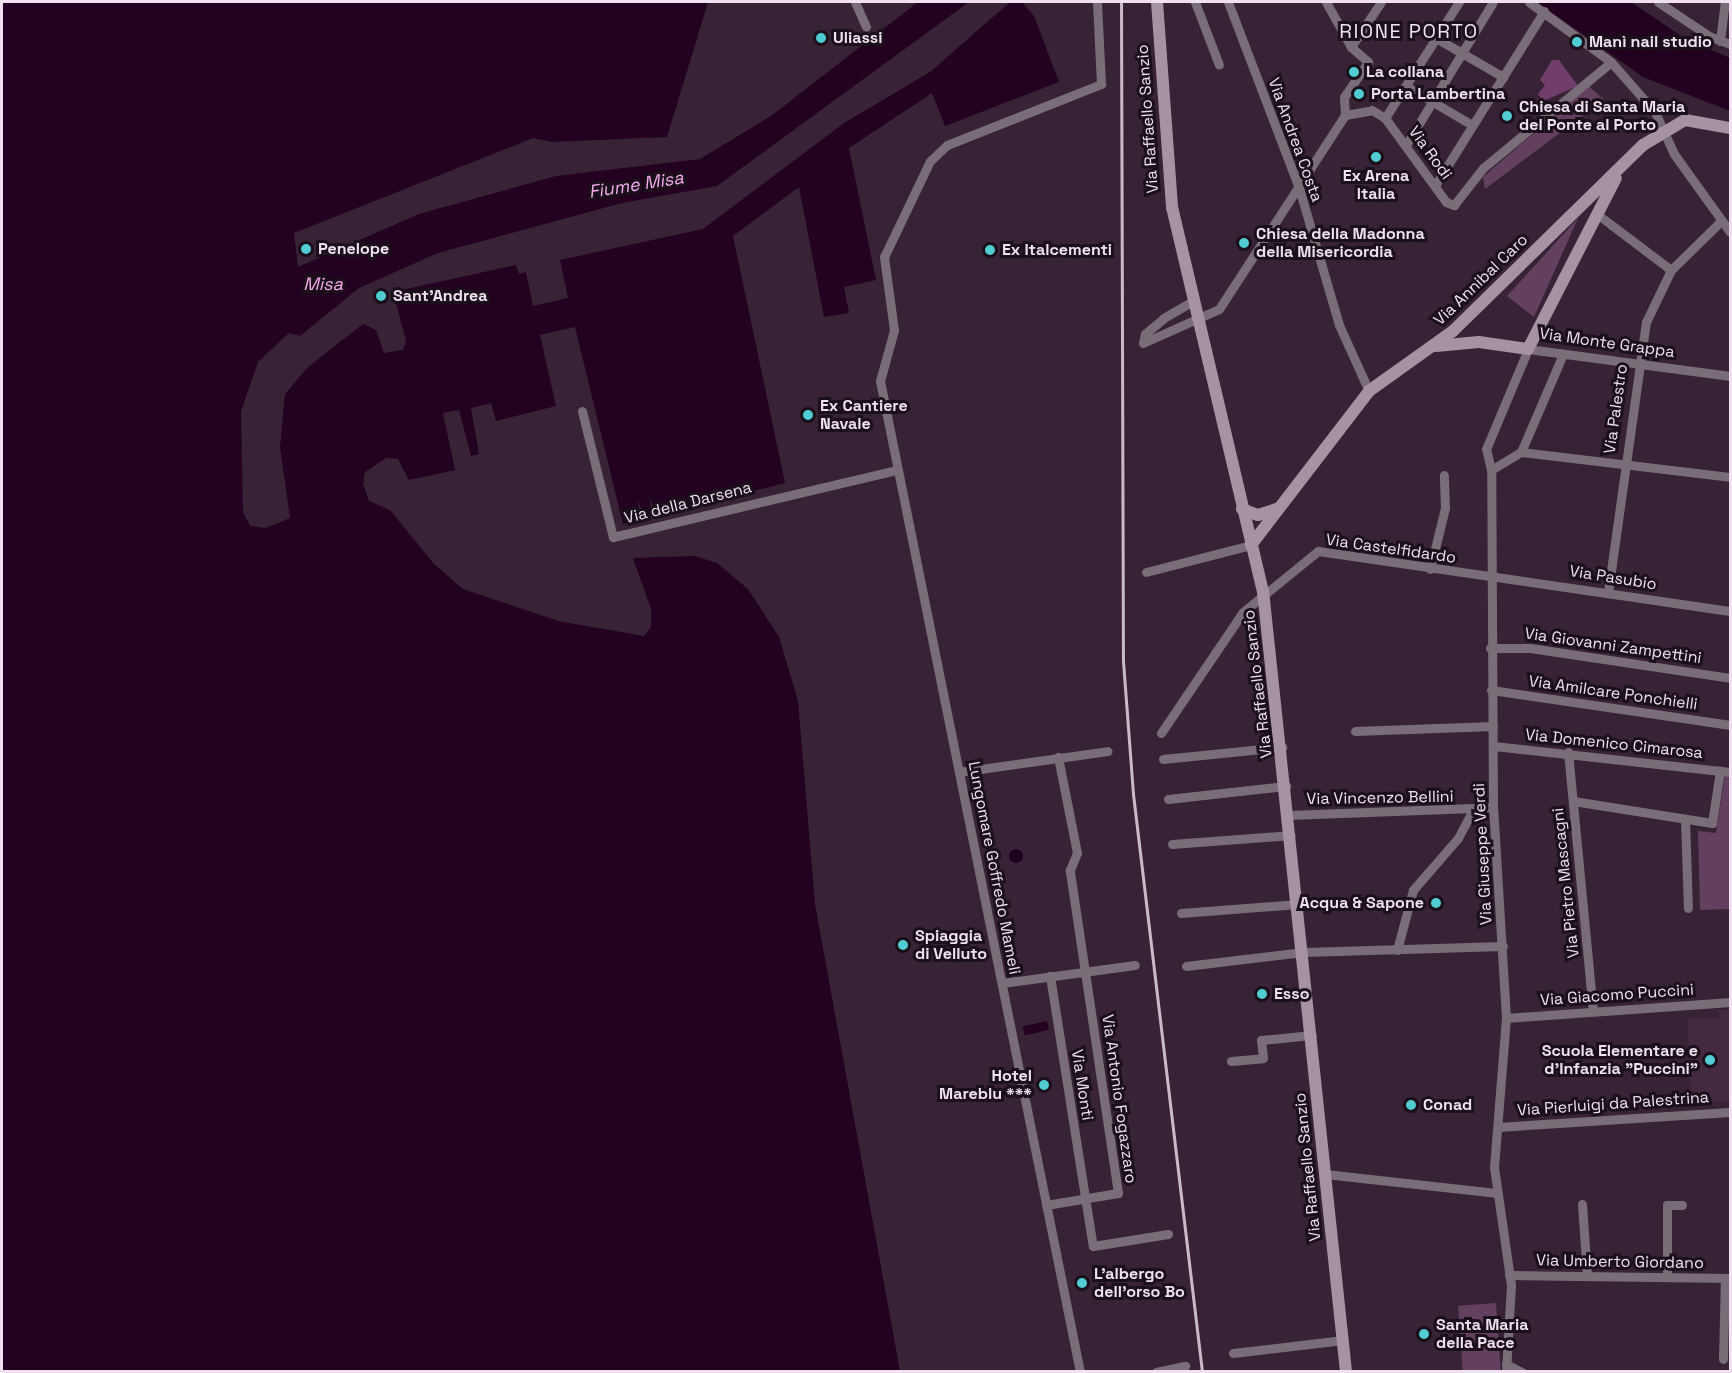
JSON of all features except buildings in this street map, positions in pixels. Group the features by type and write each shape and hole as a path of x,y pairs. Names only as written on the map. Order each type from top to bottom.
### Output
{"main road":[{"name":"Via Raffaello Sanzio","path":"1157,2 1166,168 1193,301 1263,591 1299,904 1346,1371"},
{"path":"1663,130 1685,120 1731,128"},
{"name":"Via Annibal Caro","path":"1251,545 1370,391 1434,346 1471,315 1573,213 1663,130"},
{"path":"1528,349 1620,169"},
{"path":"1573,213 1587,213 1590,228"},
{"path":"1471,315 1469,325 1479,342"},
{"name":"Via Monte Grappa","path":"1434,346 1479,342 1528,349"},
{"path":"1242,509 1258,515 1279,509"}],"street":[{"path":"855,2 866,27"},
{"name":"Lungomare Goffredo Mameli","path":"1080,1371 897,470 880,371 894,330 884,257 930,161 942,148 1101,84 1097,2"},
{"path":"1197,2 1219,65"},
{"name":"Via Andrea Costa","path":"1228,2 1299,188 1339,325 1370,391"},
{"path":"1193,301 1164,318 1142,341 1149,345 1179,323 1198,321 1219,309 1346,115 1344,97 1368,62 1351,46 1326,2"},
{"path":"1351,46 1378,2"},
{"path":"1346,115 1372,110 1385,118 1459,2"},
{"path":"1406,145 1493,2"},
{"path":"1529,2 1611,62 1663,130 1731,232"},
{"path":"1658,2 1720,41 1731,44"},
{"path":"1720,41 1725,2"},
{"path":"1436,184 1544,11"},
{"path":"1436,38 1503,77"},
{"name":"Via Rodi","path":"1385,118 1454,205 1483,168 1611,62"},
{"path":"1406,86 1472,125"},
{"path":"1597,214 1671,270"},
{"name":"Via Palestro","path":"1608,592 1636,363 1646,322 1671,270 1722,220"},
{"name":"Via Monte Grappa","path":"1528,349 1731,376"},
{"name":"Via Giuseppe Verdi","path":"1522,1371 1506,1368 1509,1275 1496,1193 1506,1018 1492,807 1494,746 1490,648 1491,470 1486,449 1491,432 1528,349"},
{"path":"1491,470 1521,452 1563,354"},
{"name":"Via della Darsena","path":"582,411 613,537 897,470"},
{"path":"1521,452 1731,477"},
{"path":"1430,569 1445,508 1444,474"},
{"path":"1146,572 1251,545"},
{"name":"Via Castelfidardo","path":"1161,733 1263,591 1318,551 1430,569 1491,574"},
{"name":"Via Pasubio","path":"1491,574 1731,611"},
{"name":"Via Giovanni Zampettini","path":"1490,648 1530,648 1731,678"},
{"name":"Via Amilcare Ponchielli","path":"1491,690 1731,725"},
{"path":"1355,731 1493,726"},
{"name":"Via Domenico Cimarosa","path":"1494,746 1568,752 1731,772"},
{"path":"1163,759 1282,747"},
{"path":"959,772 1108,751"},
{"name":"Via Pietro Mascagni","path":"1568,752 1593,1011"},
{"path":"1058,757 1077,853 1070,870 1086,972"},
{"path":"1573,801 1712,823 1720,771"},
{"path":"1168,799 1286,786"},
{"name":"Via Vincenzo Bellini","path":"1289,815 1472,812 1492,807"},
{"path":"1397,950 1413,890 1458,838 1472,812"},
{"path":"1685,819 1688,908"},
{"path":"1172,844 1291,835"},
{"path":"1181,912 1299,904"},
{"path":"1186,966 1304,952 1503,946"},
{"path":"1002,984 1135,965"},
{"name":"Via Antonio Fogazzaro","path":"1046,1205 1118,1193 1086,972"},
{"name":"Via Monti","path":"1050,976 1093,1246 1168,1234"},
{"name":"Via Giacomo Puccini","path":"1506,1018 1731,1002"},
{"path":"1231,1061 1263,1058 1261,1040 1312,1035"},
{"name":"Via Pierluigi da Palestrina","path":"1498,1127 1731,1113"},
{"path":"1325,1174 1496,1193"},
{"path":"1582,1204 1587,1276"},
{"path":"1666,1277 1667,1205 1682,1205"},
{"name":"Via Umberto Giordano","path":"1509,1275 1728,1278"},
{"path":"1724,1359 1728,1278"},
{"path":"1233,1353 1343,1340"},
{"path":"1156,1371 1185,1366"}],"shaded area":[{"path":"1552,60 1559,60 1578,86 1543,101 1538,94 1545,85 1540,80"},
{"path":"1589,86 1604,100 1485,189 1483,177"},
{"path":"1578,218 1534,317 1507,296"},
{"path":"1725,776 1730,777 1730,909 1700,910 1698,831 1716,833"},
{"name":"Scuola Elementare e d'Infanzia \"Puccini\"","path":"1730,1009 1730,1101 1692,1103 1687,1019 1719,1018 1719,1010"},
{"path":"1496,1303 1501,1371 1463,1372 1458,1306"}],"water":[{"path":"2,2 708,2 667,137 552,142 533,138 294,233 298,267 419,214 556,176 700,159 771,116 918,2 969,2 717,186 622,203 438,253 359,288 300,336 289,333 258,362 241,411 243,512 250,526 266,528 290,518 280,447 285,394 308,367 363,324 376,330 384,353 403,350 406,341 393,292 516,265 519,274 526,272 533,306 568,298 560,260 703,229 844,123 930,72 1010,2 1022,2 1034,16 1059,82 945,126 932,93 849,148 876,280 844,287 849,313 824,317 799,187 733,236 785,483 656,516 649,495 653,517 645,519 637,498 641,520 623,524 575,327 540,335 556,406 496,421 491,403 471,408 479,454 471,456 459,410 443,413 455,470 409,480 398,459 386,458 365,472 363,484 369,501 390,510 434,564 463,589 558,621 644,636 651,627 651,609 633,558 695,556 717,563 748,589 779,637 798,701 815,904 900,1371 2,1371"},
{"path":"1537,2 1631,2 1684,38 1730,58 1730,111 1643,77"},
{"path":"1016,849 1021,851 1023,856 1021,861 1016,863 1011,861 1009,856 1011,851"},
{"path":"1047,1021 1049,1030 1025,1035 1023,1027"}],"railway":[{"path":"1121,2 1123,661 1133,794 1202,1372"}],"place":[{"name":"Uliassi","path":"821,38"},
{"name":"Manì nail studio","path":"1577,42"},
{"name":"La collana","path":"1354,72"},
{"name":"Porta Lambertina","path":"1359,94"},
{"name":"Chiesa di Santa Maria del Ponte al Porto","path":"1507,116"},
{"name":"Ex Arena Italia","path":"1376,157"},
{"name":"Chiesa della Madonna della Misericordia","path":"1244,243"},
{"name":"Penelope","path":"306,249"},
{"name":"Ex Italcementi","path":"990,250"},
{"name":"Sant'Andrea","path":"381,296"},
{"name":"Ex Cantiere Navale","path":"808,415"},
{"name":"Acqua & Sapone","path":"1436,903"},
{"name":"Spiaggia di Velluto","path":"903,945"},
{"name":"Esso","path":"1262,994"},
{"name":"Scuola Elementare e d'Infanzia \"Puccini\"","path":"1710,1060"},
{"name":"Hotel Mareblu ***","path":"1044,1085"},
{"name":"Conad","path":"1411,1105"},
{"name":"L'albergo dell'orso Bo","path":"1082,1283"},
{"name":"Santa Maria della Pace","path":"1424,1334"}],"district":[{"name":"RIONE PORTO","path":"1409,31"}],"water label":[{"name":"Fiume Misa","path":"636,185"},
{"name":"Misa","path":"323,284"}]}
